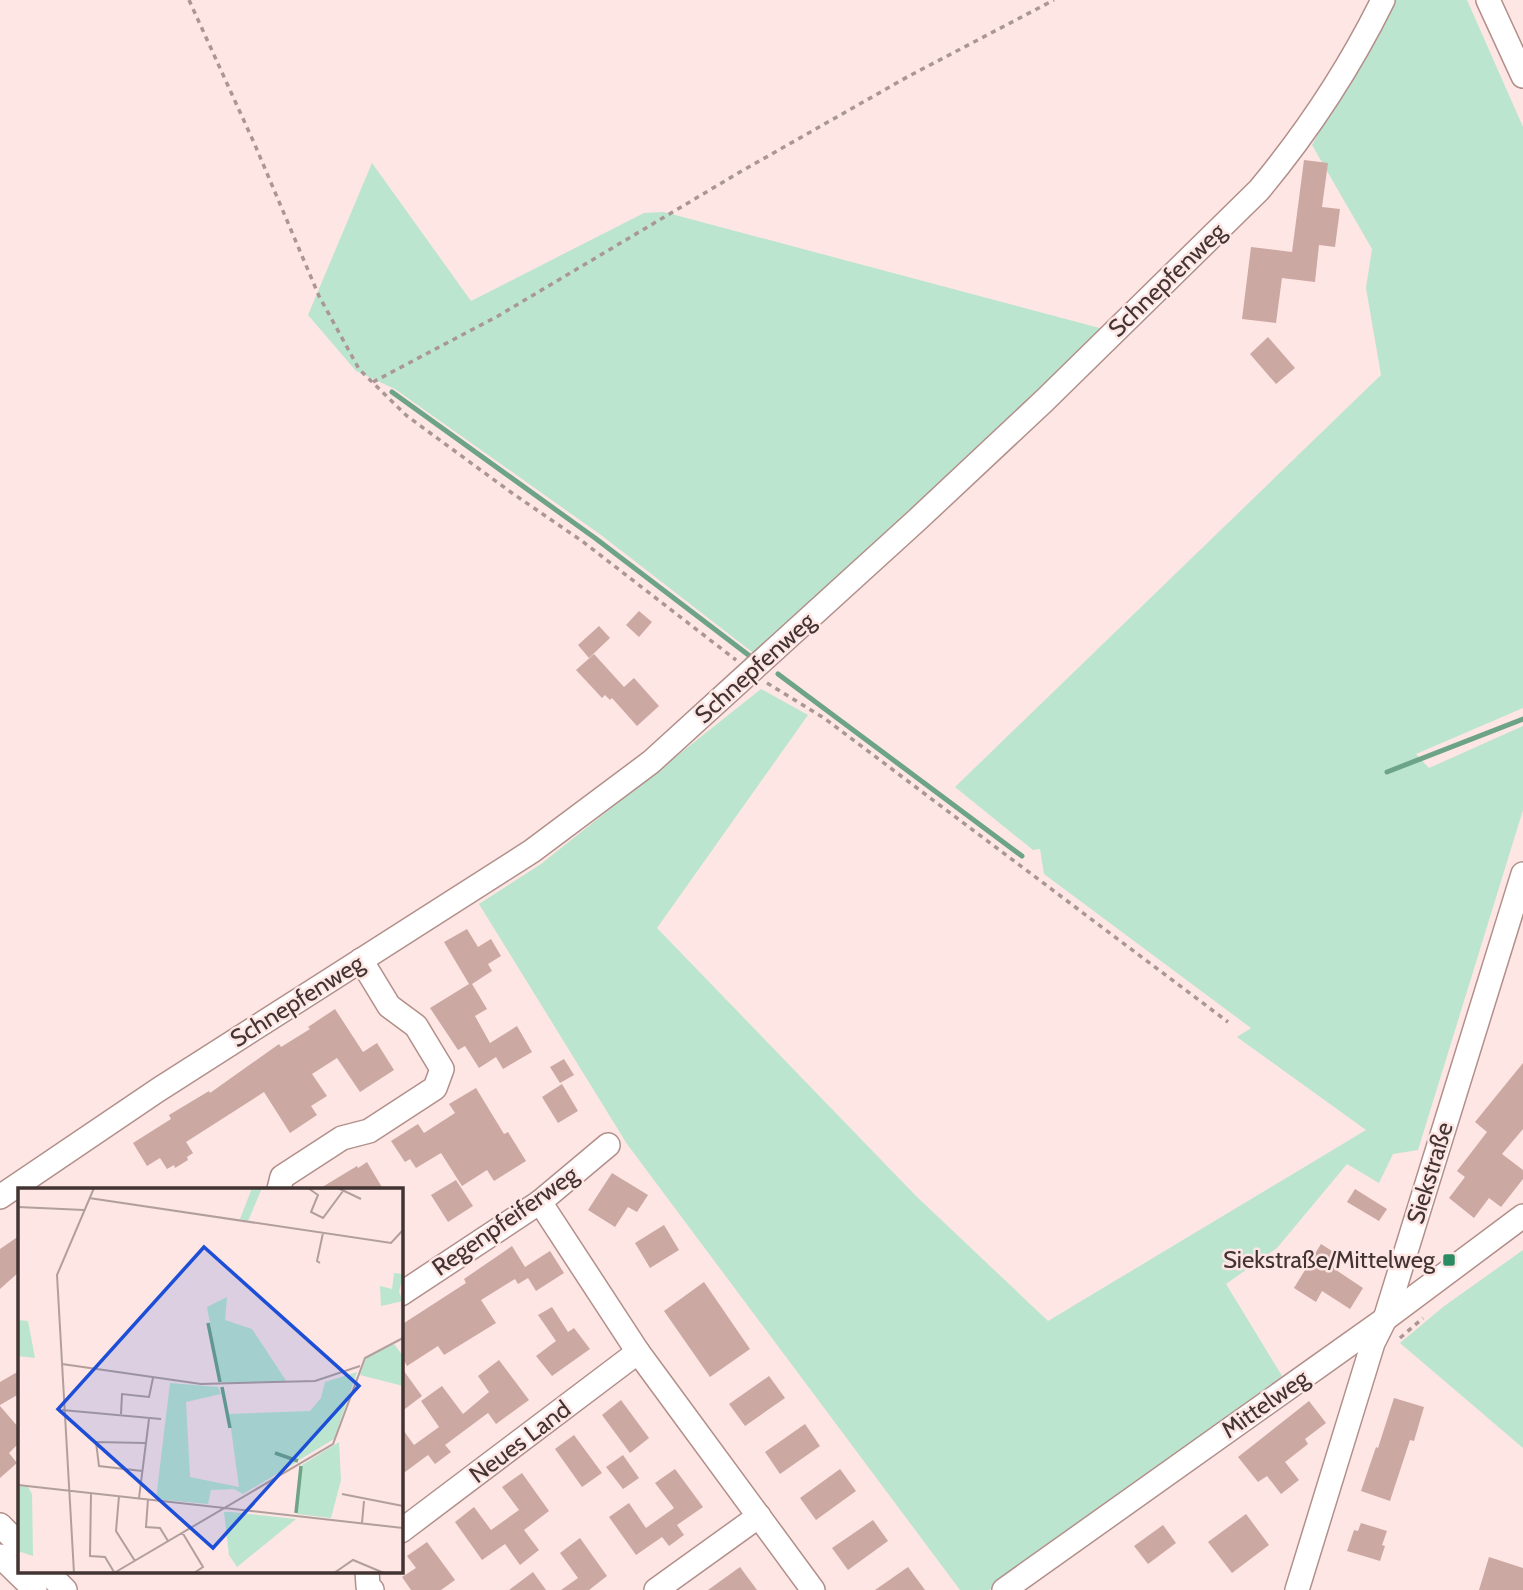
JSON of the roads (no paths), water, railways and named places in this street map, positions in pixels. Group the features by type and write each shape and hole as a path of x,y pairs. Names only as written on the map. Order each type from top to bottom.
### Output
{"street":[{"name":"Schnepfenweg","path":"0,1197 158,1090 532,852 651,762 1045,400 1259,190 1287,156 1332,92 1383,0"},
{"path":"1488,0 1523,76"},
{"name":"Siekstraße","path":"1297,1590 1373,1343 1385,1319 1523,874"},
{"path":"279,1188 282,1177 342,1138 369,1131 435,1088 442,1069 416,1026 389,1006 361,960"},
{"name":"Regenpfeiferweg","path":"402,1293 540,1202 608,1145"},
{"path":"540,1202 638,1352 813,1590"},
{"name":"Mittelweg","path":"1004,1590 1385,1319 1523,1216"},
{"name":"Neues Land","path":"402,1530 638,1352"},
{"path":"656,1590 760,1516"},
{"path":"0,1525 18,1543"},
{"path":"0,1556 18,1571"},
{"path":"47,1572 65,1590"},
{"path":"367,1572 368,1586 372,1590"}],"waterway":[{"path":"392,392 595,538 755,660"},
{"path":"778,674 1022,856"},
{"path":"1387,772 1523,719"}],"place":[{"name":"Siekstraße/Mittelweg","path":"1449,1260"}]}
